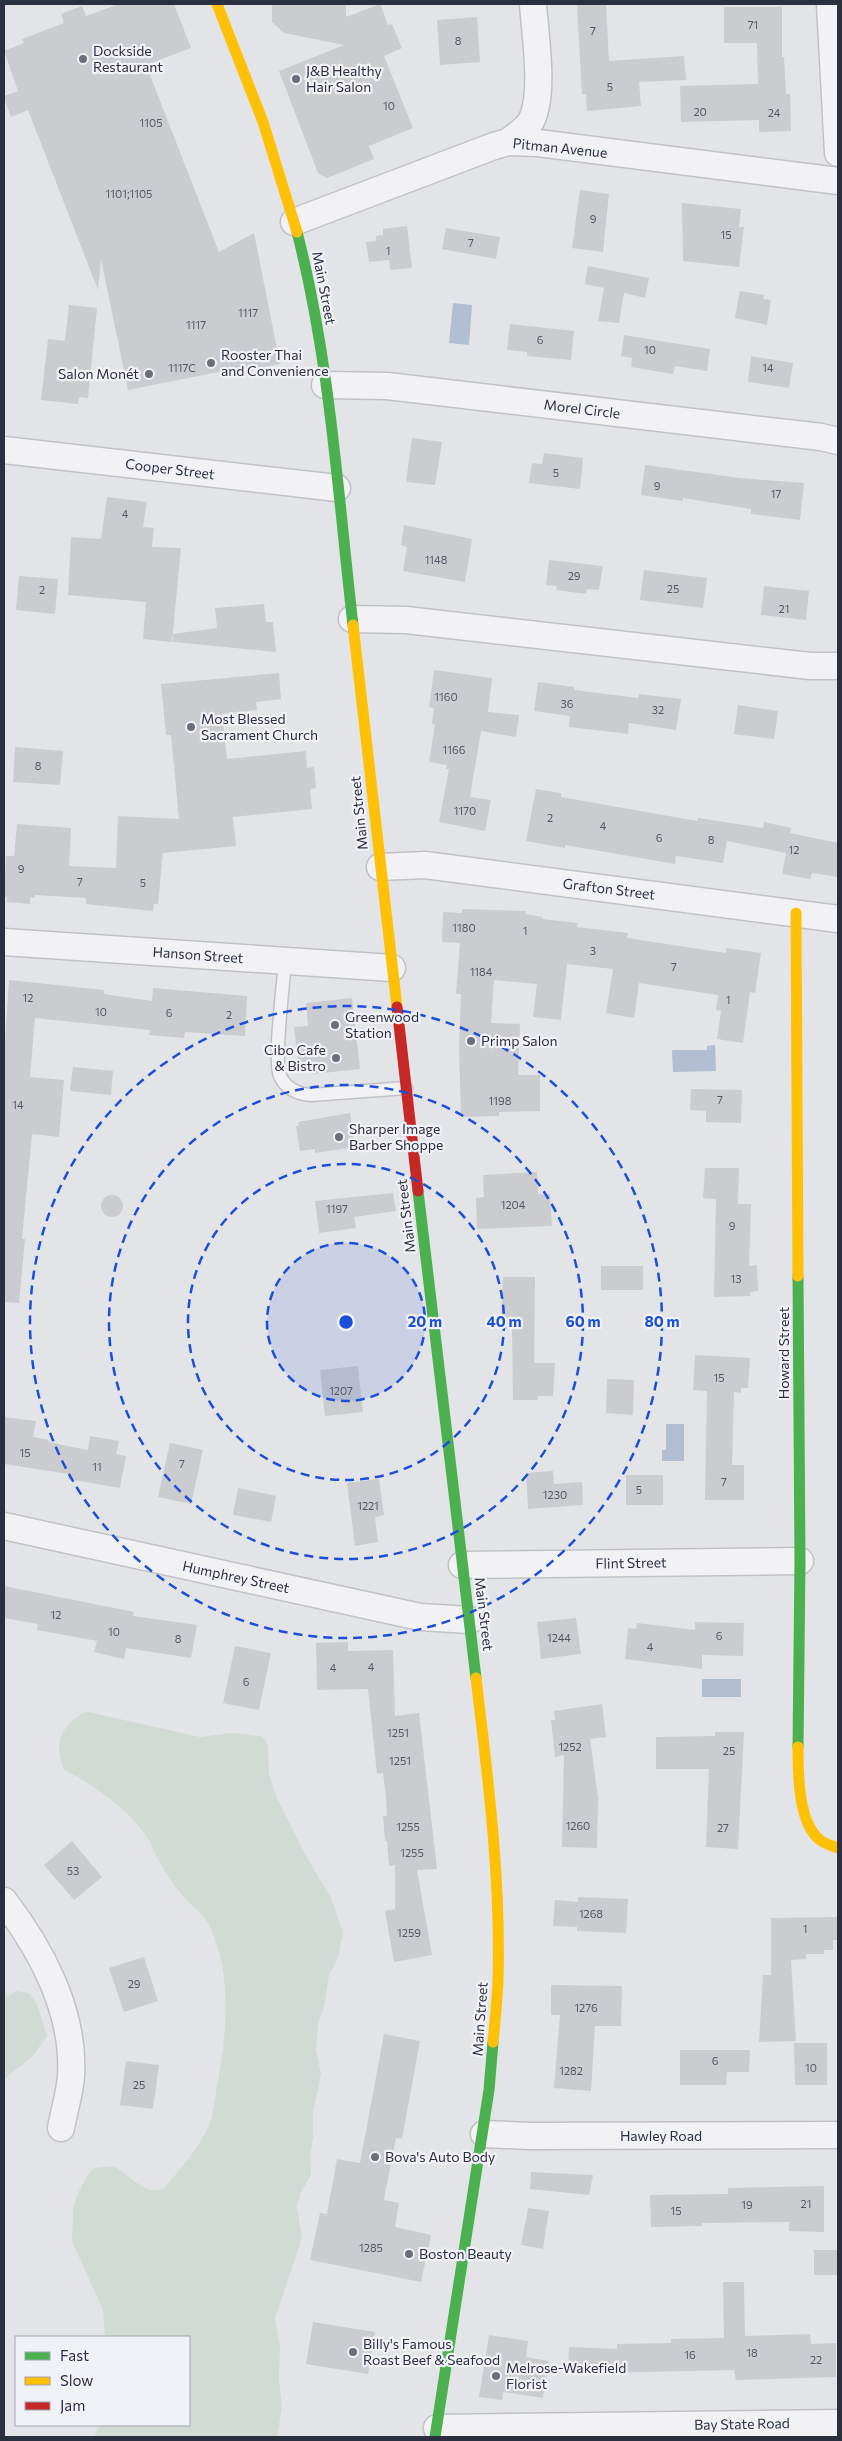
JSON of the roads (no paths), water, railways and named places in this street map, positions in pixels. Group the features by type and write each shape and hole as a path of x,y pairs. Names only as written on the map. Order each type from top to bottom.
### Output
{"main road":[{"name":"Main Street","path":"217,4 276,161 294,222 311,300 326,386 380,867 485,1754 497,1898 496,2012 484,2134 436,2433"},
{"name":"Howard Street","path":"796,913 800,1561 798,1772 806,1823 812,1833 830,1846 838,1848"}],"street":[{"path":"508,142 528,126 536,103 538,88 533,4"},
{"path":"830,4 838,153"},
{"name":"Pitman Avenue","path":"294,222 457,158 508,142 548,144 838,181"},
{"name":"Morel Circle","path":"326,386 387,386 821,437 838,441"},
{"name":"Cooper Street","path":"4,450 337,488"},
{"path":"352,619 406,620 810,666 838,666"},
{"name":"Grafton Street","path":"380,867 425,865 838,919"},
{"name":"Hanson Street","path":"4,942 392,968"},
{"name":"Humphrey Street","path":"4,1526 420,1617 470,1620"},
{"name":"Flint Street","path":"462,1565 800,1561"},
{"path":"4,1901 23,1926 38,1953 66,2024 71,2075 60,2128"},
{"name":"Hawley Road","path":"484,2134 530,2136 838,2135"},
{"name":"Bay State Road","path":"436,2433 838,2423"}],"lane":[{"path":"286,960 277,1066 284,1083 299,1093 311,1095 406,1088"}],"water":[{"path":"453,303 472,305 469,345 449,343"},
{"path":"715,1045 716,1071 673,1072 672,1050 707,1050 707,1046"},
{"path":"666,1424 684,1424 684,1461 662,1461 662,1450 666,1450"},
{"path":"702,1679 741,1679 741,1697 702,1697"}],"place":[{"name":"Dockside Restaurant","path":"83,59"},
{"name":"J&B Healthy Hair Salon","path":"296,79"},
{"name":"Rooster Thai and Convenience","path":"211,363"},
{"name":"Salon Monét","path":"149,374"},
{"name":"Most Blessed Sacrament Church","path":"191,727"},
{"name":"Greenwood Station","path":"335,1025"},
{"name":"Primp Salon","path":"471,1041"},
{"name":"Cibo Cafe & Bistro","path":"336,1058"},
{"name":"Sharper Image Barber Shoppe","path":"339,1137"},
{"name":"Bova's Auto Body","path":"375,2157"},
{"name":"Boston Beauty","path":"409,2254"},
{"name":"Billy's Famous Roast Beef & Seafood","path":"353,2352"},
{"name":"Melrose-Wakefield Florist","path":"496,2376"}]}
